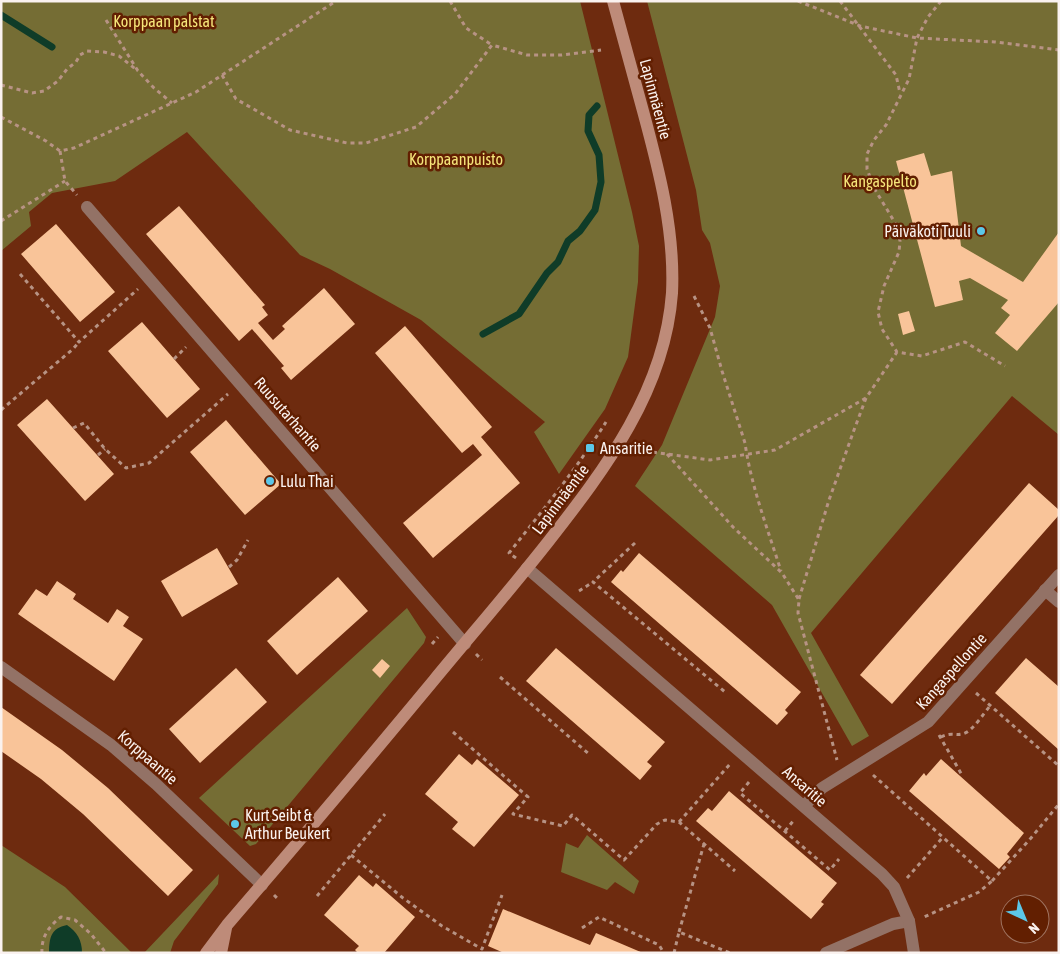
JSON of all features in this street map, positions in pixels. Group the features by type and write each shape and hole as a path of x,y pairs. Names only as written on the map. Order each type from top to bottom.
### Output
{"street":[{"name":"Lapinmäentie","path":"206,953 227,925 465,644 604,469 628,432 657,366 667,327 672,292 666,204 652,144 613,1"},
{"name":"Ruusutarhantie","path":"87,207 465,644"},
{"name":"Ansaritie","path":"527,568 804,806 894,887 909,921 914,953"},
{"name":"Kangaspellontie","path":"804,806 822,788 928,722 1059,574"},
{"path":"1045,590 1059,602"},
{"name":"Korppaantie","path":"1,667 111,745 156,784 262,885"},
{"path":"826,953 893,924 909,921"},
{"name":"Lapinmäentie","path":"221,953 227,925"}],"path":[{"path":"60,151 74,148 196,92 336,1"},
{"path":"450,1 466,28 492,45 527,55 562,55 601,50"},
{"path":"798,1 860,26 916,38 995,42 1059,50"},
{"path":"840,1 896,75 900,94"},
{"path":"941,1 928,17 916,38 909,80 900,94 886,125 874,140 867,154 867,169 874,188 897,226 900,241 899,252 884,286 878,312 882,329 897,352 922,356 965,342 1004,366"},
{"path":"106,20 138,71"},
{"path":"222,76 236,99 290,130 347,143 366,143 416,127 455,94 492,45"},
{"path":"1,85 32,93 44,92 58,81 80,55 87,51 104,52 119,56 172,103"},
{"path":"1,117 46,141 60,151 65,181 87,207"},
{"path":"1,221 65,181"},
{"path":"20,274 79,342"},
{"path":"1,410 150,280"},
{"path":"694,296 710,328 782,573"},
{"path":"837,761 798,613 799,600 829,500 866,398 897,352"},
{"path":"74,428 84,423 105,449 126,468 149,463 171,446 240,383"},
{"path":"645,451 710,460 775,450 866,398"},
{"path":"509,553 554,498 606,422"},
{"path":"98,455 105,449"},
{"path":"667,454 733,526 782,573 799,600"},
{"path":"229,567 238,560 248,540"},
{"path":"635,543 594,582 724,692"},
{"path":"500,677 589,754"},
{"path":"964,682 1059,766"},
{"path":"941,737 949,733 967,733 990,706"},
{"path":"928,722 941,737 962,776"},
{"path":"453,732 528,796 513,814 562,826 572,815 624,860 657,824 665,820 679,822 735,871"},
{"path":"679,822 740,751"},
{"path":"861,764 992,880"},
{"path":"751,780 740,792 830,870 841,857"},
{"path":"909,921 923,917 978,892 992,880 1031,838 1059,804"},
{"path":"317,896 385,814"},
{"path":"785,831 796,818"},
{"path":"894,887 905,880 943,838"},
{"path":"674,953 704,844"},
{"path":"350,855 403,898 442,926 482,949 502,895"},
{"path":"42,953 48,927 61,917 75,920 91,934 106,953"},
{"path":"582,928 599,917 659,945 664,953"},
{"path":"679,932 730,953"}],"green space":[{"name":"Korppaanpuisto","path":"1,1 580,1 632,212 639,246 638,282 628,357 605,409 559,474 534,432 545,422 421,320 330,269 300,255 187,132 115,181 52,193 29,212 31,226 1,251"},
{"name":"Kangaspelto","path":"647,1 1059,1 1059,435 1012,396 811,633 869,736 852,746 772,605 635,486 662,445 715,317 720,286 710,243 702,230 696,190"},
{"path":"407,608 426,637 424,643 256,844 250,846 199,798"},
{"path":"587,835 639,881 634,894 615,882 607,890 561,872 566,843 578,848"},
{"path":"1,845 65,887 132,953 1,953"},
{"path":"219,874 218,884 174,941 170,953 144,953"}],"shaded area":[{"path":"67,925 74,930 78,937 82,953 49,953 52,934 62,926"}],"building":[{"path":"924,153 931,176 952,171 961,246 1023,282 1059,232 1059,302 1017,351 995,333 1010,315 1001,308 1008,300 970,278 959,281 963,300 935,307 896,161"},
{"path":"179,206 265,305 262,307 268,315 258,323 273,340 285,329 282,326 324,288 355,324 291,380 281,368 284,366 252,329 239,341 146,234"},
{"path":"56,224 115,292 80,322 21,254"},
{"path":"909,311 915,331 903,335 898,314"},
{"path":"142,322 200,389 167,418 108,351"},
{"path":"405,326 492,427 481,437 520,483 433,558 403,523 482,455 473,444 462,453 375,353"},
{"path":"47,399 114,474 85,501 17,425"},
{"path":"226,420 281,484 245,515 190,452"},
{"path":"1029,483 1059,510 1059,515 892,704 860,675"},
{"path":"217,548 238,584 182,617 161,581"},
{"path":"639,553 801,692 785,710 788,713 777,725 611,582 621,570 623,572"},
{"path":"338,577 368,611 297,675 267,641"},
{"path":"57,581 76,594 73,599 108,623 117,609 129,617 123,626 143,639 114,681 18,614 36,589 47,596"},
{"path":"556,648 665,742 647,762 652,766 640,780 526,681"},
{"path":"1026,658 1059,687 1059,750 995,693"},
{"path":"382,659 390,666 380,678 372,670"},
{"path":"236,668 267,702 200,763 169,729"},
{"path":"1,707 62,750 108,788 193,870 168,896 83,814 41,779 1,751"},
{"path":"459,754 472,765 477,759 519,795 474,847 452,829 458,822 425,794"},
{"path":"941,759 1024,833 1007,854 1010,857 999,869 909,791 924,773 926,776"},
{"path":"729,791 837,883 821,902 824,904 811,919 696,821 708,808 712,811"},
{"path":"359,875 373,887 376,883 415,917 384,953 358,953 355,950 359,946 324,915"},
{"path":"503,909 590,945 596,933 643,953 504,953 488,946"}],"waterway":[{"path":"1,15 52,47"},
{"path":"483,334 519,314 547,273 558,262 568,241 580,231 595,210 601,182 599,155 588,131 589,115 597,106"}],"place":[{"name":"Päiväkoti Tuuli","path":"981,231"},
{"name":"Ansaritie","path":"590,448"},
{"name":"Lulu Thai","path":"270,481"},
{"name":"Kurt Seibt & Arthur Beukert","path":"235,824"}],"park label":[{"name":"Korppaan palstat","path":"164,21"}]}
